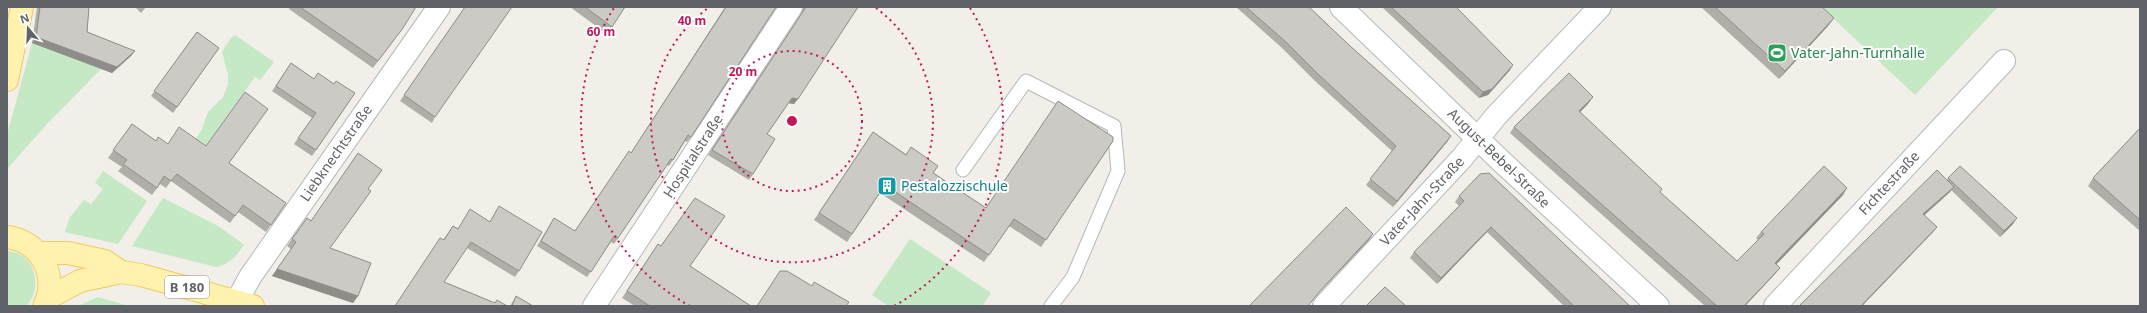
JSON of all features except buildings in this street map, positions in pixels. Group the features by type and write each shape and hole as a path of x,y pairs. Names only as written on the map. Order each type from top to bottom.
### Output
{"main road":[{"path":"7,80 22,7"},
{"path":"8,236 25,243 39,253 49,275 46,302"},
{"name":"B 180","path":"39,253 68,253 105,261 121,272 245,303"},
{"name":"B 180","path":"46,302 80,281 121,272"}],"street":[{"name":"Liebknechtstraße","path":"245,303 250,277 439,7"},
{"name":"Hospitalstraße","path":"594,306 791,7"},
{"name":"August-Bebel-Straße","path":"1341,7 1478,139 1658,306"},
{"name":"Vater-Jahn-Straße","path":"1324,306 1462,158 1496,116 1600,7"},
{"name":"Fichtestraße","path":"1775,306 2004,61"}],"lane":[{"path":"962,170 1026,81 1114,126 1118,171 1073,277 1051,306"}],"green space":[{"path":"1821,7 1998,7 1915,95"},
{"path":"235,35 274,62 260,80 255,77 195,161 186,155 201,131 208,112 223,97 228,84 228,74 222,52 231,38"},
{"path":"32,43 101,69 46,125 7,169 7,135"},
{"path":"103,171 147,201 118,244 65,232 70,217 84,200 91,204 103,189 95,183"},
{"path":"163,198 220,227 244,245 232,259 221,266 216,267 132,246"},
{"path":"910,239 991,293 982,306 888,306 872,295"},
{"path":"7,251 17,253 24,257 34,272 35,290 32,299 26,306 7,306"},
{"path":"98,297 129,306 78,306"}],"place":[{"name":"Vater-Jahn-Turnhalle","path":"1777,53"},
{"name":"Pestalozzischule","path":"887,186"}]}
